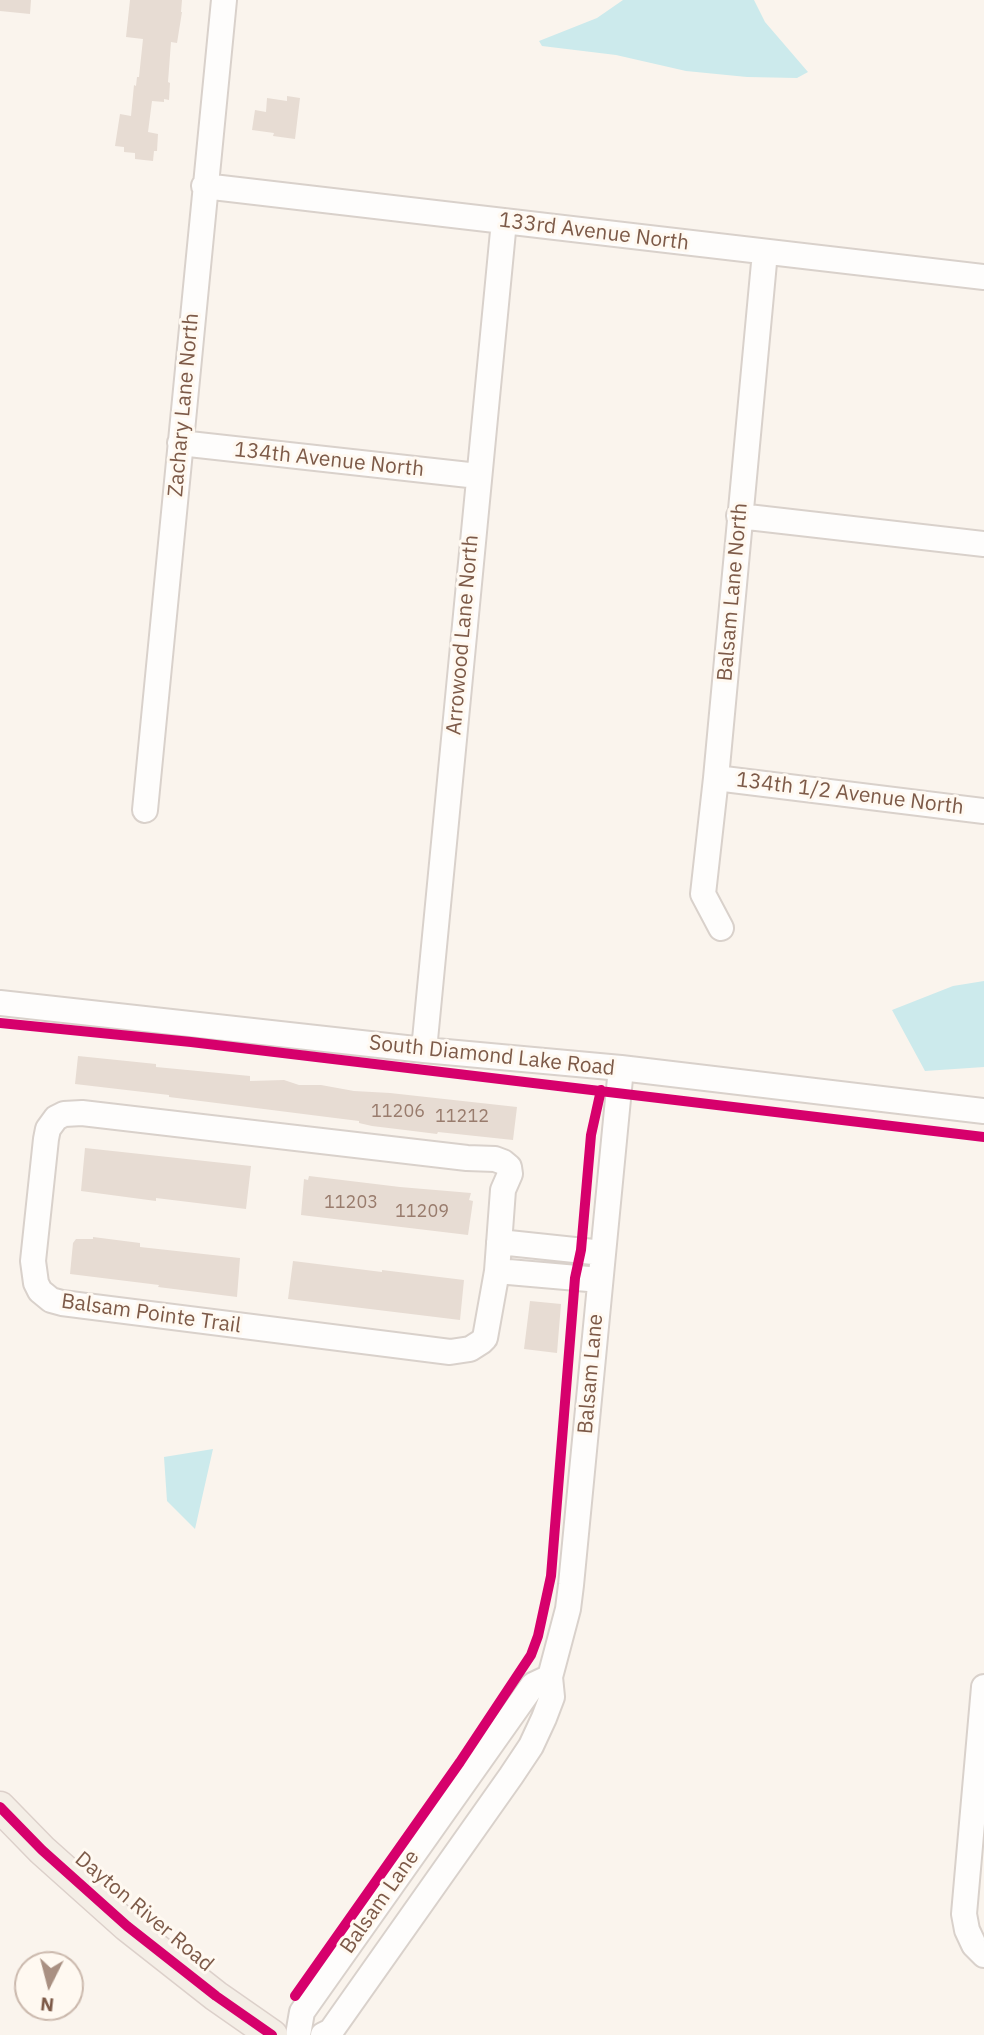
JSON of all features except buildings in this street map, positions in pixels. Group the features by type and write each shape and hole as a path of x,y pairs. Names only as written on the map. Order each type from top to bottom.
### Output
{"main road":[{"name":"Dayton River Road","path":"0,1807 42,1850 127,1926 216,1996 272,2035"}],"street":[{"name":"Zachary Lane North","path":"145,810 224,0"},
{"name":"133rd Avenue North","path":"205,186 984,277"},
{"name":"Arrowood Lane North","path":"424,1050 504,221"},
{"name":"Balsam Lane North","path":"721,928 703,894 765,252"},
{"name":"134th Avenue North","path":"180,443 478,476"},
{"path":"739,516 984,544"},
{"name":"134th 1/2 Avenue North","path":"716,778 984,811"},
{"name":"South Diamond Lake Road","path":"0,1003 621,1069 984,1111"},
{"name":"Balsam Lane","path":"323,2035 331,2031 524,1756 552,1697 550,1677 568,1609 621,1069"},
{"name":"Balsam Pointe Trail","path":"82,1113 500,1160 509,1167 510,1174 503,1190 497,1271 485,1338 470,1349 450,1352 51,1300 40,1291 34,1278 33,1261 48,1129 56,1118 64,1114 82,1113"},
{"path":"499,1242 603,1253"},
{"path":"497,1271 600,1280"},
{"name":"Balsam Lane","path":"298,2035 302,2012 533,1685 550,1677"},
{"path":"979,1950 967,1930 964,1914 984,1687"}],"water":[{"path":"623,0 754,0 765,22 808,72 797,78 747,77 686,71 616,55 542,46 539,41 597,18"},
{"path":"984,981 984,1067 925,1071 892,1010 953,986"},
{"path":"213,1449 195,1529 167,1501 164,1457"}],"cycle path":[{"path":"0,1023 191,1042 984,1137"},
{"path":"295,1996 460,1762 531,1655 538,1636 551,1576 575,1278 581,1250 591,1135 601,1090"},
{"path":"0,1807 42,1850 127,1926 216,1996 272,2035"}]}
